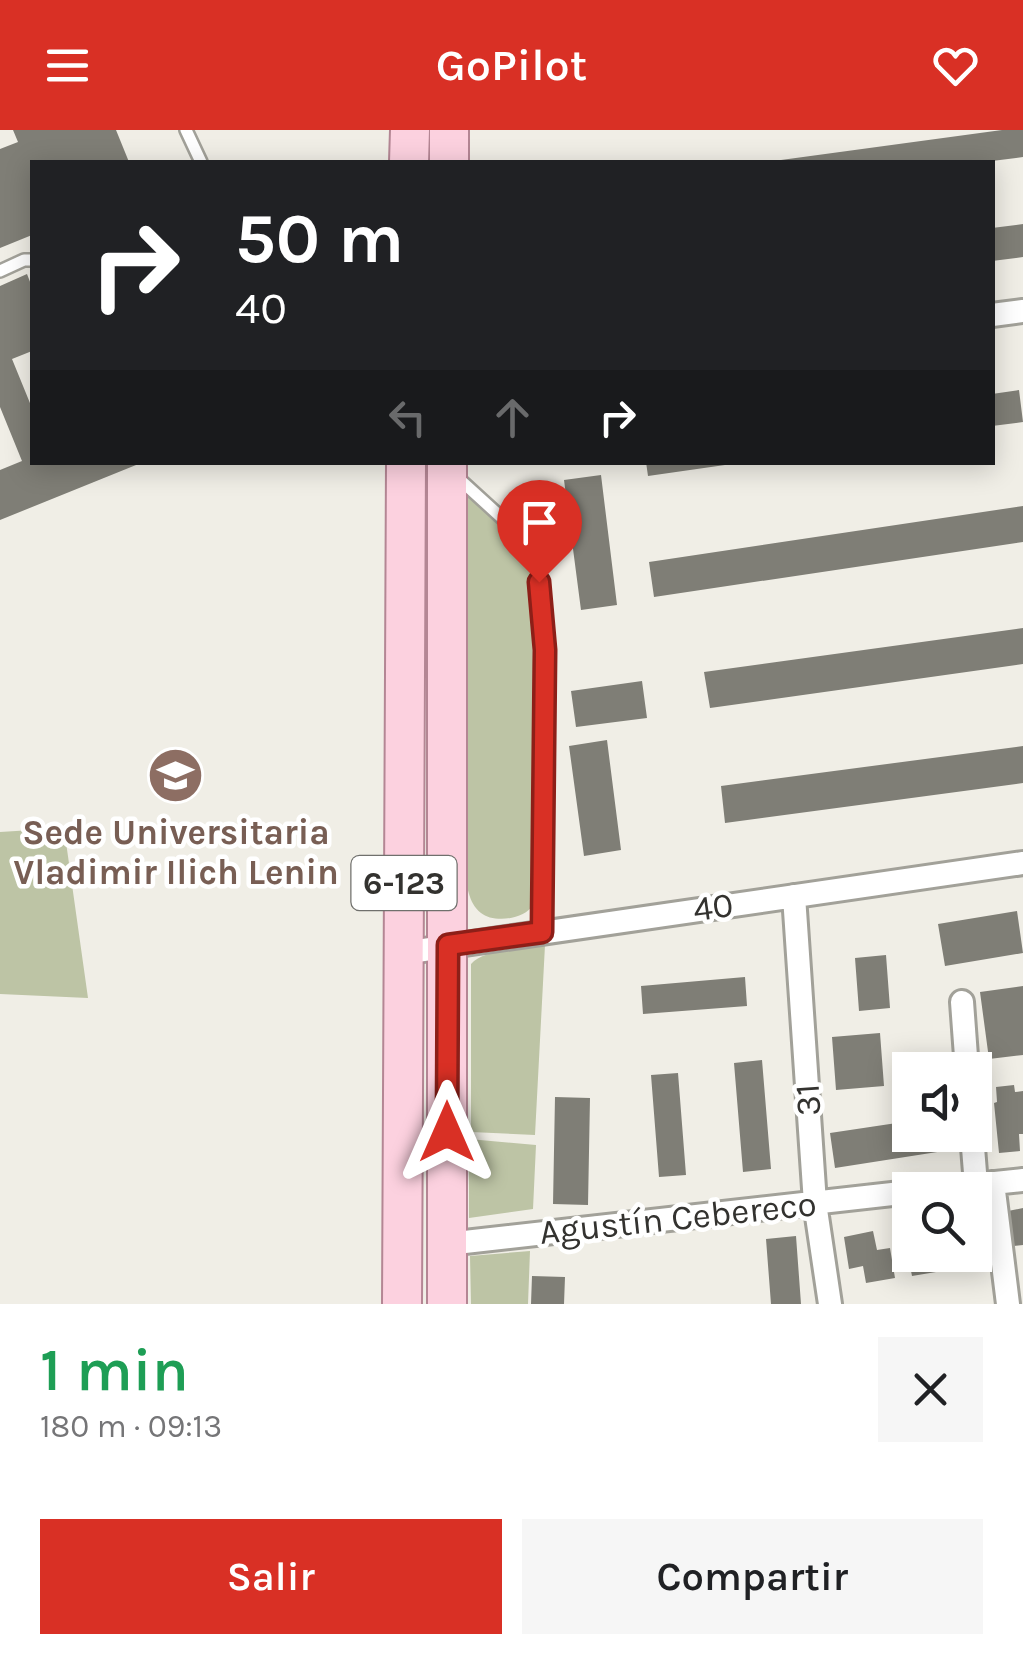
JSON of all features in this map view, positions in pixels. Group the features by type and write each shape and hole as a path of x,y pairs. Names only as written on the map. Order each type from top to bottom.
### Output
{"main road":[{"path":"409,160 410,130"},
{"path":"449,130 449,160"},
{"name":"6-123","path":"402,1304 406,465"},
{"name":"6-123","path":"446,1304 447,465"}],"street":[{"path":"995,316 1023,311"},
{"name":"40","path":"403,952 1023,863"},
{"name":"31","path":"794,896 815,1202 830,1304"},
{"path":"962,1002 966,1052"},
{"path":"992,1183 1023,1180"},
{"name":"Agustín Cebereco","path":"447,1244 892,1194"},
{"path":"992,1224 1008,1304"}],"lane":[{"path":"186,130 200,160"},
{"path":"0,271 30,260"},
{"path":"447,465 536,548 545,650 542,932"}],"green space":[{"path":"465,490 531,550 537,890 529,910 508,918 486,916 477,909 464,869"},
{"path":"64,828 88,998 0,994 0,832"},
{"path":"545,945 535,1135 471,1132 471,964 495,952"},
{"path":"469,1139 536,1145 533,1209 469,1218"},
{"path":"530,1251 528,1304 471,1304 470,1256"}],"building":[{"path":"13,130 116,130 128,160 30,160 30,236 0,248 0,149 18,142"},
{"path":"1023,130 1023,157 995,161 781,160"},
{"path":"1023,224 1023,257 995,261 995,228"},
{"path":"27,274 30,282 30,352 12,359 30,403 30,465 136,465 0,520 0,470 22,461 0,407 0,286"},
{"path":"1019,390 1023,422 995,426 995,394"},
{"path":"646,465 725,465 648,476"},
{"path":"601,475 617,605 581,610 564,480"},
{"path":"1023,506 1023,542 654,597 649,562"},
{"path":"1023,628 1023,664 710,708 704,672"},
{"path":"642,681 647,718 576,727 571,691"},
{"path":"607,740 621,850 584,856 569,746"},
{"path":"1023,746 1023,783 725,823 721,786"},
{"path":"1017,911 1023,953 945,966 938,924"},
{"path":"886,955 890,1008 859,1011 855,958"},
{"path":"745,977 747,1006 643,1014 641,986"},
{"path":"1023,986 1023,1055 992,1059 980,992"},
{"path":"880,1033 884,1086 836,1090 832,1037"},
{"path":"762,1060 771,1169 743,1172 734,1063"},
{"path":"678,1073 686,1175 659,1177 651,1075"},
{"path":"1014,1085 1015,1092 1023,1091 1020,1151 999,1153 996,1087"},
{"path":"555,1097 590,1098 588,1205 553,1204"},
{"path":"892,1124 892,1152 937,1152 835,1168 830,1133"},
{"path":"1023,1208 1023,1245 1014,1246 1008,1211"},
{"path":"873,1231 877,1250 890,1248 895,1278 866,1283 863,1266 849,1269 844,1237"},
{"path":"796,1236 801,1304 771,1304 766,1239"},
{"path":"532,1276 565,1277 564,1304 531,1304"}],"place":[{"name":"Sede Universitaria Vladimir Ilich Lenin","path":"176,776"}],"route":[{"path":"447,1132 448,945 542,932 545,650 539,582"}]}
